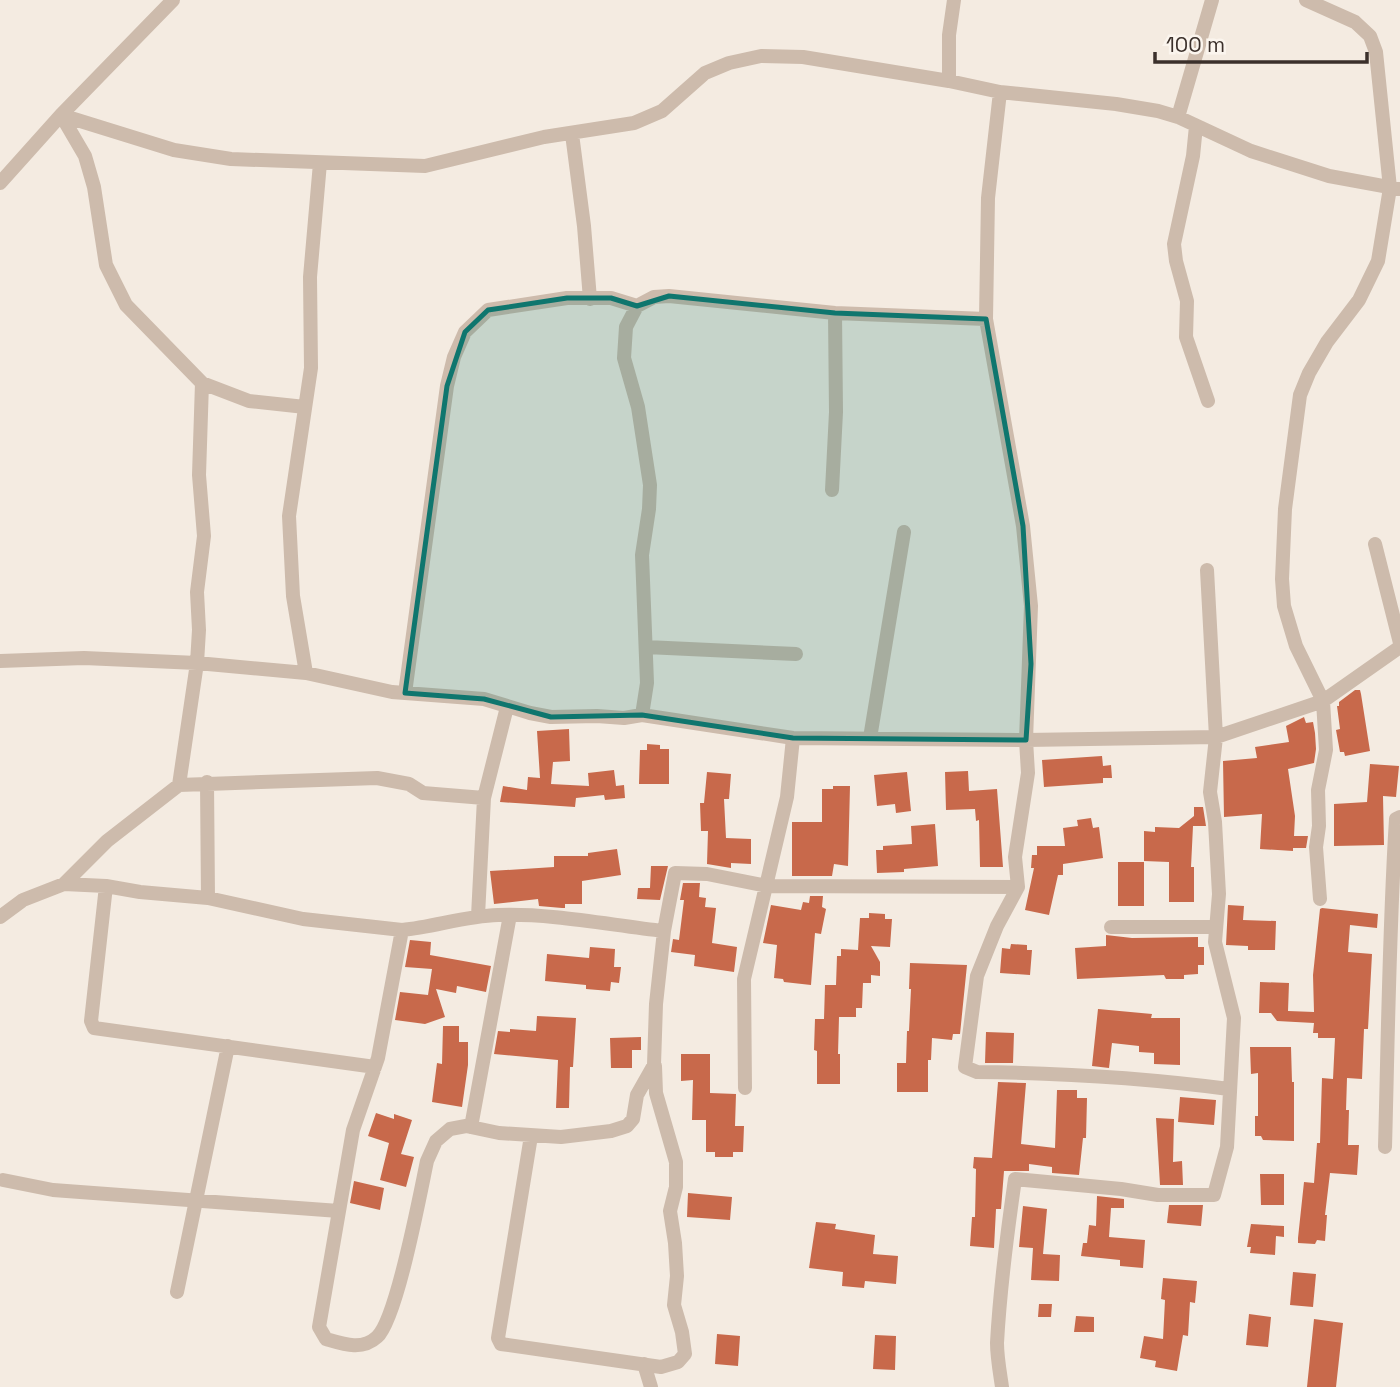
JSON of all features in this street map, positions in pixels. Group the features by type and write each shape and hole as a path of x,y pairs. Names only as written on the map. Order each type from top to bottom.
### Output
{"street":[{"path":"0,183 61,115 173,0"},
{"path":"948,80 948,35 954,0"},
{"path":"1178,117 1212,0"},
{"path":"1306,0 1355,22 1370,36 1376,52 1395,188 1378,261 1359,300 1327,342 1300,395 1284,509 1284,606 1296,646 1323,701 1326,750 1318,790 1319,826 1316,847 1320,899"},
{"path":"61,115 174,150 231,159 425,166 544,137 634,123 662,111 705,73 729,63 761,56 803,57 948,80 1000,92 1116,103 1178,117 1251,150 1329,176 1395,188"},
{"path":"1000,92 988,198 986,319 1023,526 1031,606 1026,740 1028,773 1015,857 1018,887 997,926 977,976 965,1067 977,1072 1082,1074 1229,1089"},
{"path":"61,115 85,156 94,187 106,265 125,305 202,383 249,401 305,407"},
{"path":"1196,126 1193,156 1174,244 1186,302 1186,337 1208,401"},
{"path":"572,134 590,299"},
{"path":"306,673 293,596 289,516 311,368 310,277 320,163"},
{"path":"642,715 648,683 642,555 650,485 638,407 624,358 626,327 637,306 654,297 669,296 835,313 986,319"},
{"path":"405,693 447,386 458,345 465,332 488,310 567,298 611,298 637,306"},
{"path":"832,490 836,411 835,313"},
{"path":"179,785 197,663 199,630 197,592 204,536 199,475 202,383"},
{"path":"870,738 904,532"},
{"path":"0,661 84,658 197,663 306,673 391,692 484,699 551,717 624,718 642,715 793,738 1026,740 1216,737 1323,701 1400,645 1375,544"},
{"path":"1002,1387 997,1345 1000,1324 998,1302 1015,1180 1121,1189 1158,1195 1214,1195 1227,1147 1234,1018 1215,942 1218,883 1215,822 1210,792 1216,737 1207,570"},
{"path":"646,647 796,654"},
{"path":"478,916 484,798 507,707"},
{"path":"745,1088 744,979 786,797 793,738"},
{"path":"65,884 107,841 179,785 377,778 408,784 423,793 484,798"},
{"path":"207,782 208,898"},
{"path":"1385,1147 1390,918 1396,819 1400,817"},
{"path":"531,1136 498,1338 501,1344 661,1367 678,1362 685,1354 674,1305 676,1243 670,1211 676,1187 676,1162 656,1093 654,1065 656,1004 664,931 675,873 706,874 767,886 1018,887"},
{"path":"0,917 23,900 65,884 208,898 303,919 402,930 432,927 478,916 510,915 664,931"},
{"path":"106,886 91,1021 94,1028 375,1067"},
{"path":"471,1127 510,915"},
{"path":"1111,926 1216,927"},
{"path":"402,930 383,1037 353,1130 319,1327 326,1339 353,1347 377,1338 391,1314 427,1161 436,1140 450,1129 471,1127 499,1133 561,1137 611,1131 627,1126 633,1119 637,1096 654,1065"},
{"path":"177,1292 228,1046"},
{"path":"3,1180 53,1190 339,1211"},
{"path":"644,1364 651,1387"}],"highlighted area":[{"path":"669,296 835,313 986,319 1023,526 1031,664 1026,740 793,738 642,715 551,717 484,699 405,693 447,386 465,332 488,310 567,298 611,298 637,306"}],"building":[{"path":"1355,690 1360,690 1361,694 1370,751 1345,756 1344,752 1340,752 1336,730 1340,729 1337,706"},
{"path":"1304,717 1306,723 1313,722 1316,749 1314,763 1288,769 1295,816 1294,836 1308,836 1306,848 1293,848 1293,851 1260,849 1262,814 1224,817 1223,761 1257,758 1255,747 1289,742 1286,726"},
{"path":"569,729 570,761 553,762 551,784 589,786 588,773 614,770 616,786 624,785 625,798 605,800 604,795 576,798 575,807 500,802 503,786 527,790 528,777 540,778 537,731"},
{"path":"647,744 669,749 669,784 639,784 640,750 647,750"},
{"path":"1102,756 1103,766 1111,765 1112,778 1103,778 1103,783 1044,787 1042,760"},
{"path":"1370,764 1399,766 1396,797 1383,796 1384,845 1334,846 1334,804 1367,802"},
{"path":"968,771 969,791 997,789 1003,867 980,867 979,820 976,821 975,809 946,810 945,772"},
{"path":"707,772 731,774 729,799 724,799 726,838 751,839 751,864 731,863 731,868 707,864 708,831 701,831 700,803 704,803"},
{"path":"907,772 911,811 896,813 895,804 877,806 874,775"},
{"path":"833,786 850,786 848,866 834,864 832,876 792,876 792,822 822,822 822,789 833,789"},
{"path":"1194,807 1203,807 1206,826 1193,826 1191,867 1194,867 1194,902 1169,902 1169,862 1144,861 1144,831 1155,832 1155,827 1179,828 1194,816"},
{"path":"1091,818 1093,828 1099,827 1103,858 1063,864 1063,875 1058,875 1049,915 1025,910 1034,868 1031,868 1032,855 1037,855 1037,846 1065,846 1063,828 1078,826 1077,820"},
{"path":"935,824 938,866 877,873 876,850 883,850 883,846 912,844 911,826"},
{"path":"617,849 621,875 582,881 582,904 565,904 565,908 539,906 538,899 494,904 490,871 554,867 554,856 588,856 588,853"},
{"path":"1118,862 1144,862 1144,906 1118,906"},
{"path":"651,866 668,866 660,900 637,899 638,888 650,888"},
{"path":"683,883 700,883 699,897 706,898 705,907 716,908 712,943 737,947 734,972 694,966 695,955 671,952 673,939 679,940 684,900 680,900"},
{"path":"810,896 823,896 822,907 826,909 821,934 815,933 811,985 784,982 783,979 774,978 777,945 763,943 771,905 801,910 803,902 809,903"},
{"path":"1228,905 1244,906 1243,920 1276,921 1275,950 1248,950 1248,946 1226,945"},
{"path":"1322,908 1378,914 1377,928 1350,925 1348,952 1372,954 1362,1079 1347,1078 1348,1145 1359,1145 1357,1175 1330,1173 1325,1241 1317,1240 1315,1244 1298,1243 1298,1238 1304,1182 1314,1183 1317,1143 1320,1143 1322,1078 1333,1079 1335,1038 1318,1038 1318,1033 1313,1033 1314,1023 1277,1021 1271,1013 1259,1013 1260,982 1289,983 1288,1011 1314,1012 1313,975"},
{"path":"869,913 885,914 885,919 892,919 890,947 871,946 880,962 880,976 871,975 871,983 863,983 862,1008 856,1008 856,1017 839,1017 840,1084 817,1084 815,1019 824,1019 825,985 836,985 837,956 841,956 841,949 858,950 860,918 869,918"},
{"path":"1106,935 1132,938 1198,937 1198,947 1204,947 1204,965 1198,965 1198,974 1184,975 1184,979 1166,979 1164,975 1077,979 1075,948 1106,946"},
{"path":"410,940 431,942 430,955 491,966 486,992 457,986 456,993 436,989 445,1017 425,1024 395,1020 400,992 428,995 432,969 405,967"},
{"path":"1011,944 1027,945 1027,950 1032,950 1030,975 1000,973 1002,948 1010,949"},
{"path":"590,947 615,949 614,967 621,967 619,983 611,982 610,991 586,989 586,985 545,981 547,954 589,958"},
{"path":"910,963 967,965 960,1034 953,1034 952,1040 932,1038 931,1060 928,1060 928,1092 897,1092 897,1063 906,1063"},
{"path":"1098,1009 1152,1014 1151,1018 1180,1018 1180,1065 1154,1064 1154,1053 1139,1052 1139,1046 1112,1043 1109,1068 1092,1066"},
{"path":"537,1016 576,1018 573,1067 570,1067 569,1108 556,1108 558,1060 494,1054 498,1031 536,1031"},
{"path":"443,1026 459,1026 459,1042 468,1042 468,1065 462,1107 432,1102 437,1063 442,1064"},
{"path":"986,1032 1014,1033 1013,1063 985,1063"},
{"path":"641,1037 641,1050 632,1050 632,1068 611,1068 610,1038"},
{"path":"1250,1047 1291,1047 1294,1141 1263,1140 1261,1136 1255,1136 1258,1073 1251,1074"},
{"path":"681,1054 710,1054 710,1093 736,1094 735,1126 744,1126 743,1152 733,1152 733,1157 715,1157 715,1152 706,1152 706,1120 692,1120 693,1080 681,1081"},
{"path":"998,1082 1026,1083 1021,1144 1055,1148 1057,1090 1077,1090 1077,1098 1087,1098 1086,1138 1083,1138 1079,1175 1052,1173 1052,1167 1029,1164 1029,1171 1004,1171 1001,1209 996,1209 994,1248 970,1246 972,1217 975,1217 974,1157 992,1158"},
{"path":"1180,1097 1216,1100 1214,1125 1178,1122"},
{"path":"376,1113 394,1119 394,1114 412,1120 401,1154 414,1157 406,1187 380,1180 389,1143 368,1136"},
{"path":"1156,1118 1174,1119 1173,1162 1182,1161 1183,1185 1160,1185"},
{"path":"1260,1174 1284,1174 1284,1205 1261,1205"},
{"path":"354,1181 384,1188 380,1210 350,1203"},
{"path":"688,1193 732,1197 730,1220 687,1217"},
{"path":"1097,1196 1124,1199 1124,1208 1111,1208 1109,1237 1145,1240 1143,1268 1120,1266 1120,1260 1081,1256 1083,1243 1087,1243 1089,1225 1096,1226"},
{"path":"1169,1205 1203,1205 1201,1226 1167,1223"},
{"path":"1023,1206 1047,1209 1043,1254 1060,1255 1059,1281 1031,1280 1033,1248 1019,1247"},
{"path":"816,1222 836,1224 835,1229 875,1235 873,1254 898,1256 896,1284 865,1281 864,1288 842,1286 843,1272 809,1268"},
{"path":"1251,1224 1284,1226 1284,1237 1276,1236 1275,1255 1250,1253 1251,1247 1247,1247"},
{"path":"1293,1272 1316,1274 1313,1307 1290,1305"},
{"path":"1163,1278 1197,1281 1195,1303 1190,1302 1188,1336 1183,1335 1177,1371 1155,1367 1156,1361 1140,1358 1144,1336 1163,1339"},
{"path":"1039,1304 1052,1304 1051,1317 1038,1317"},
{"path":"1249,1314 1271,1317 1268,1347 1246,1345"},
{"path":"1076,1316 1094,1317 1094,1332 1074,1332"},
{"path":"1314,1319 1343,1323 1336,1387 1307,1387"},
{"path":"717,1334 740,1336 738,1366 715,1364"},
{"path":"875,1335 896,1336 895,1370 873,1369"}]}
